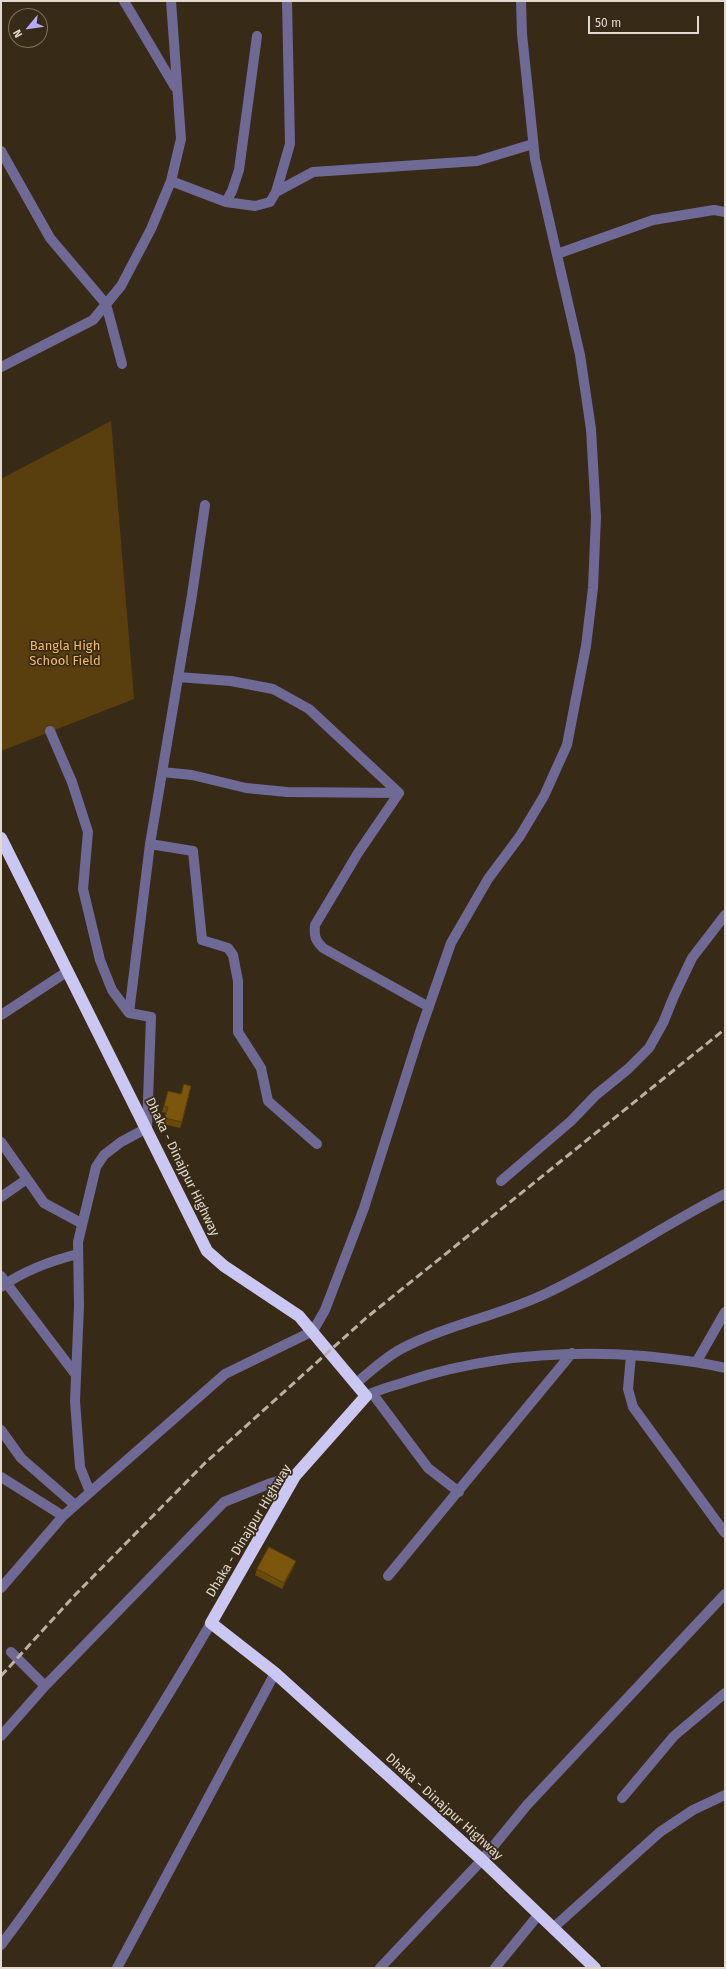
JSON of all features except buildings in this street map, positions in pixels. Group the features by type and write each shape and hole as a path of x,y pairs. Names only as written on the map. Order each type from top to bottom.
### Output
{"highway":[{"name":"Dhaka - Dinajpur Highway","path":"1,838 147,1128 207,1251 224,1266 299,1316 313,1331 355,1384 369,1394 295,1476 211,1623 275,1673 482,1860 595,1968"}],"street":[{"path":"124,1 176,89"},
{"path":"1,367 93,320 121,286 151,229 171,181 181,139 176,89 171,1"},
{"path":"171,181 226,202 255,206 270,202 276,192 290,144 286,1"},
{"path":"1,1588 63,1516 225,1374 313,1331 325,1310 364,1208 429,1006 451,943 488,879 520,836 544,796 567,745 586,646 593,588 596,517 591,429 580,355 535,159 522,34 521,1"},
{"path":"226,202 240,170 257,36"},
{"path":"276,192 313,172 477,160 533,144"},
{"path":"2,155 50,238 106,304 122,364"},
{"path":"557,254 653,220 714,210 725,212"},
{"path":"129,1013 150,844 192,595 205,505"},
{"path":"178,677 231,681 273,689 309,709 399,793"},
{"path":"50,731 72,782 88,832 83,890 100,960 112,990 129,1013 151,1017 147,1128 121,1142 104,1155 96,1166 81,1223 78,1242 79,1306 75,1401 80,1467 90,1492"},
{"path":"162,772 192,775 246,788 287,792 399,793"},
{"path":"399,793 354,860 315,925 314,936 316,942 323,948 429,1006"},
{"path":"150,844 193,851 202,940 228,948 233,955 238,981 238,1032 261,1068 268,1101 317,1144"},
{"path":"501,1181 571,1122 596,1095 628,1069 649,1048 663,1023 692,958 725,915"},
{"path":"1,1015 68,971"},
{"path":"1,1142 44,1203 81,1223"},
{"path":"1,1197 27,1178"},
{"path":"355,1384 399,1350 423,1339 510,1309 544,1295 582,1276 691,1211 725,1194"},
{"path":"76,1375 3,1282 53,1260 78,1254"},
{"path":"696,1361 725,1312"},
{"path":"459,1492 428,1468 369,1394 437,1372 519,1357 572,1353 631,1355 696,1361 725,1368"},
{"path":"388,1576 459,1492 572,1353"},
{"path":"631,1355 628,1389 633,1407 725,1533"},
{"path":"1,1430 21,1458 75,1505"},
{"path":"1,1736 45,1686 224,1502 271,1483 295,1476"},
{"path":"1,1477 63,1516"},
{"path":"380,1968 482,1860 527,1805 725,1594"},
{"path":"1,1945 78,1839 157,1715 211,1623"},
{"path":"11,1652 45,1686"},
{"path":"117,1968 275,1673"},
{"path":"622,1798 674,1736 725,1693"},
{"path":"553,1928 660,1832 693,1810 725,1795"},
{"path":"495,1968 539,1914"}],"green space":[{"name":"Bangla High School Field","path":"111,421 134,699 1,751 1,479"}],"railway":[{"path":"1,1676 75,1595 205,1463 366,1318 725,1029"}]}
